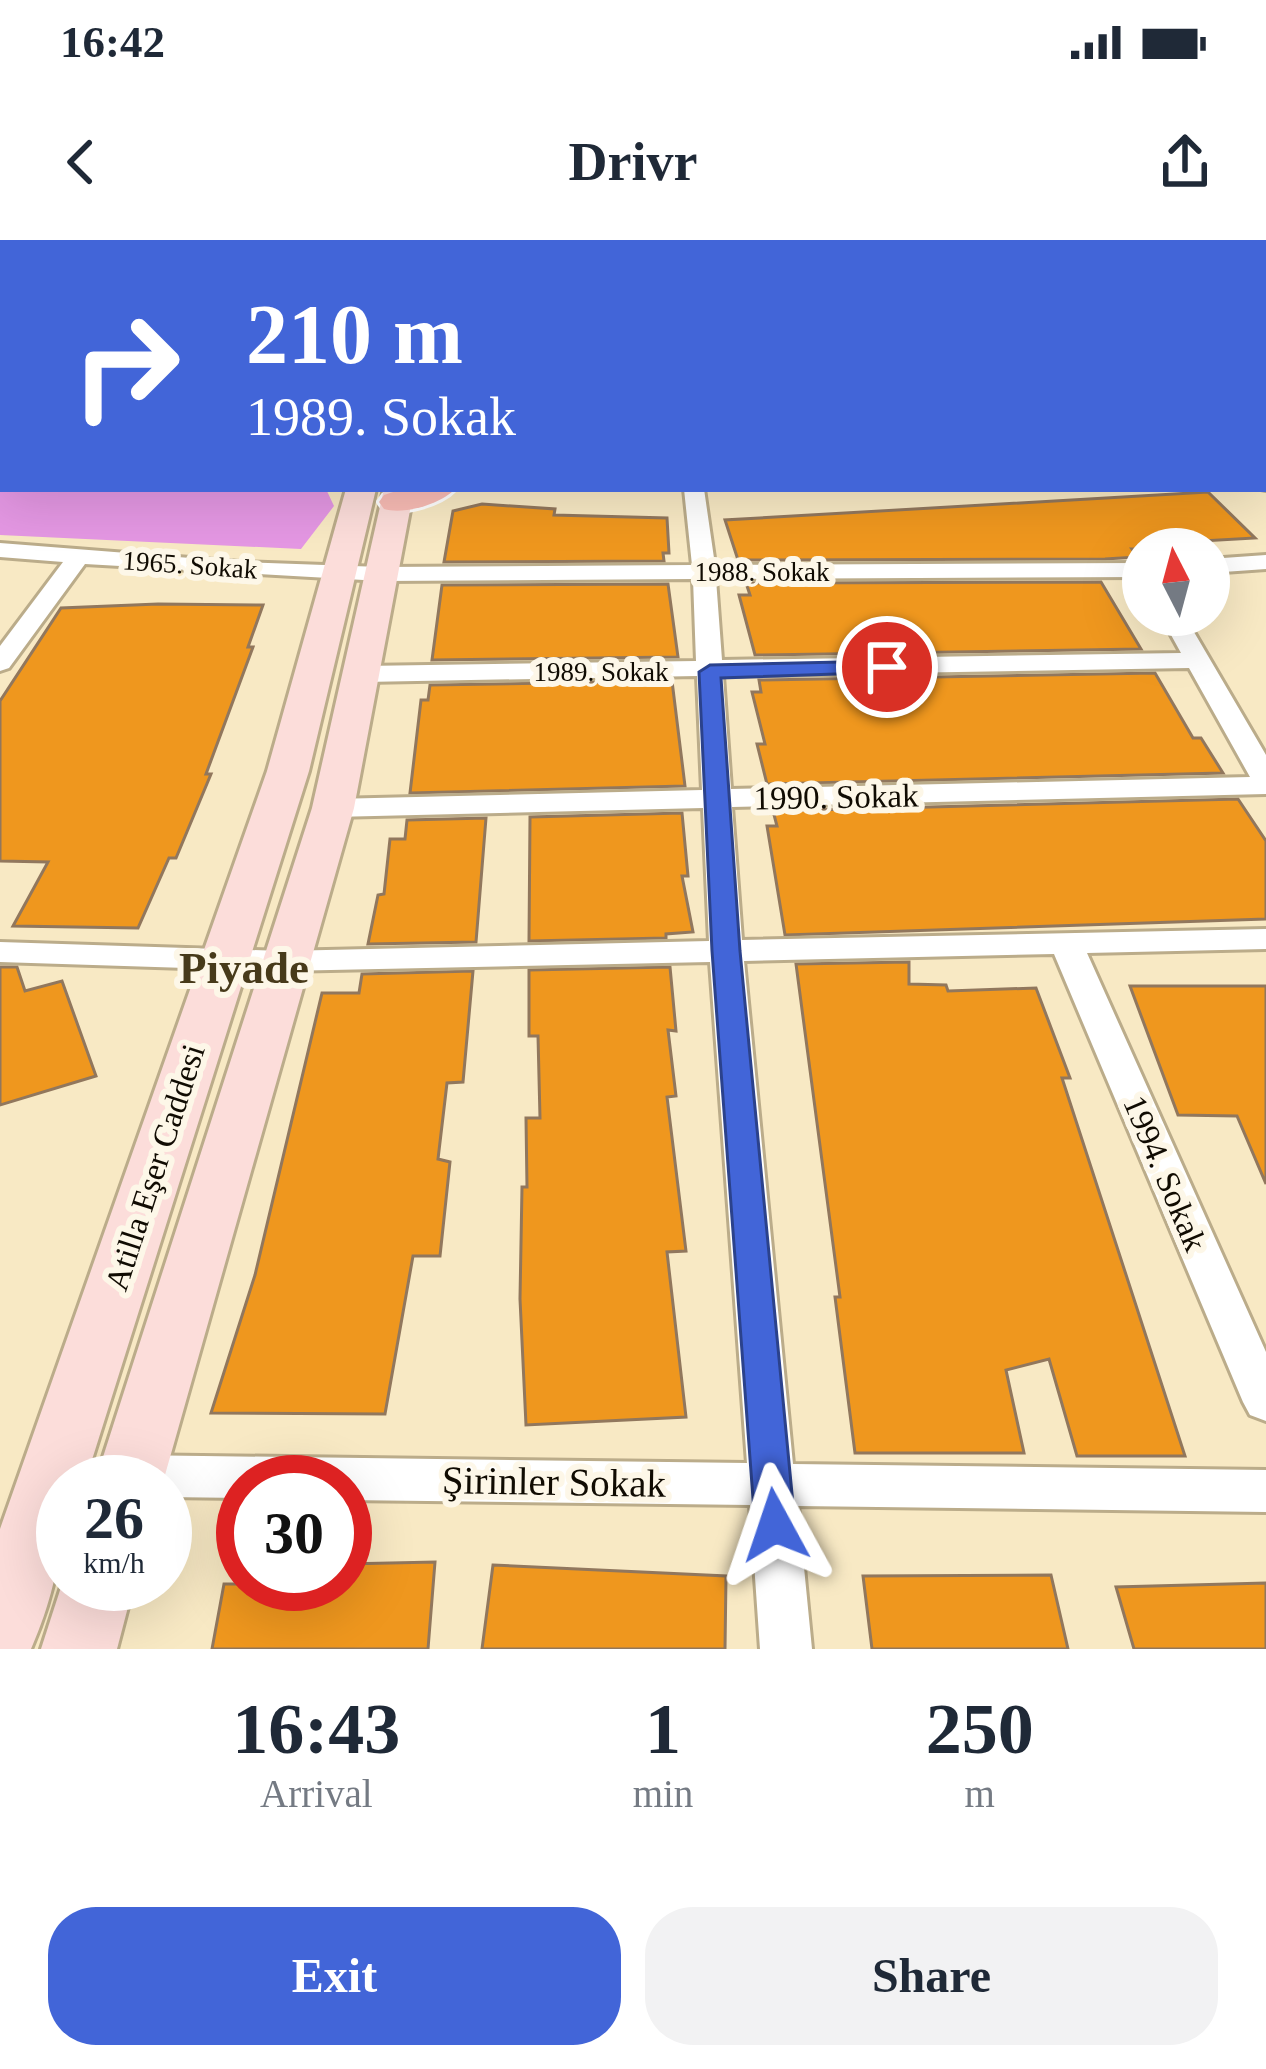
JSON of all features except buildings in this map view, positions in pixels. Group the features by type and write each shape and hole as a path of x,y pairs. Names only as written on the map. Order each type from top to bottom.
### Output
{"main road":[{"name":"Atilla Eşer Caddesi","path":"0,1635 305,715 359,573 398,492"},
{"name":"Atilla Eşer Caddesi","path":"137,1455 333,808 364,674 359,573"},
{"path":"79,1649 90,1611"}],"street":[{"path":"694,492 704,573 726,951 786,1649"},
{"name":"1965. Sokak","path":"0,550 359,573"},
{"path":"0,663 78,556"},
{"path":"1230,565 1266,562"},
{"name":"1988. Sokak","path":"359,573 1122,570"},
{"path":"1184,636 1266,782"},
{"name":"1989. Sokak","path":"364,674 710,672 1198,660"},
{"name":"1990. Sokak","path":"333,808 1266,782"},
{"path":"0,952 283,962 1266,939"},
{"name":"1994. Sokak","path":"1066,943 1266,1402"},
{"name":"Şirinler Sokak","path":"192,1479 1266,1490"}],"shaded area":[{"path":"0,492 327,492 334,506 301,549 0,535"}],"district":[{"name":"Piyade","path":"244,967"}],"route":[{"path":"775,1525 726,951 710,672 887,667"}]}
